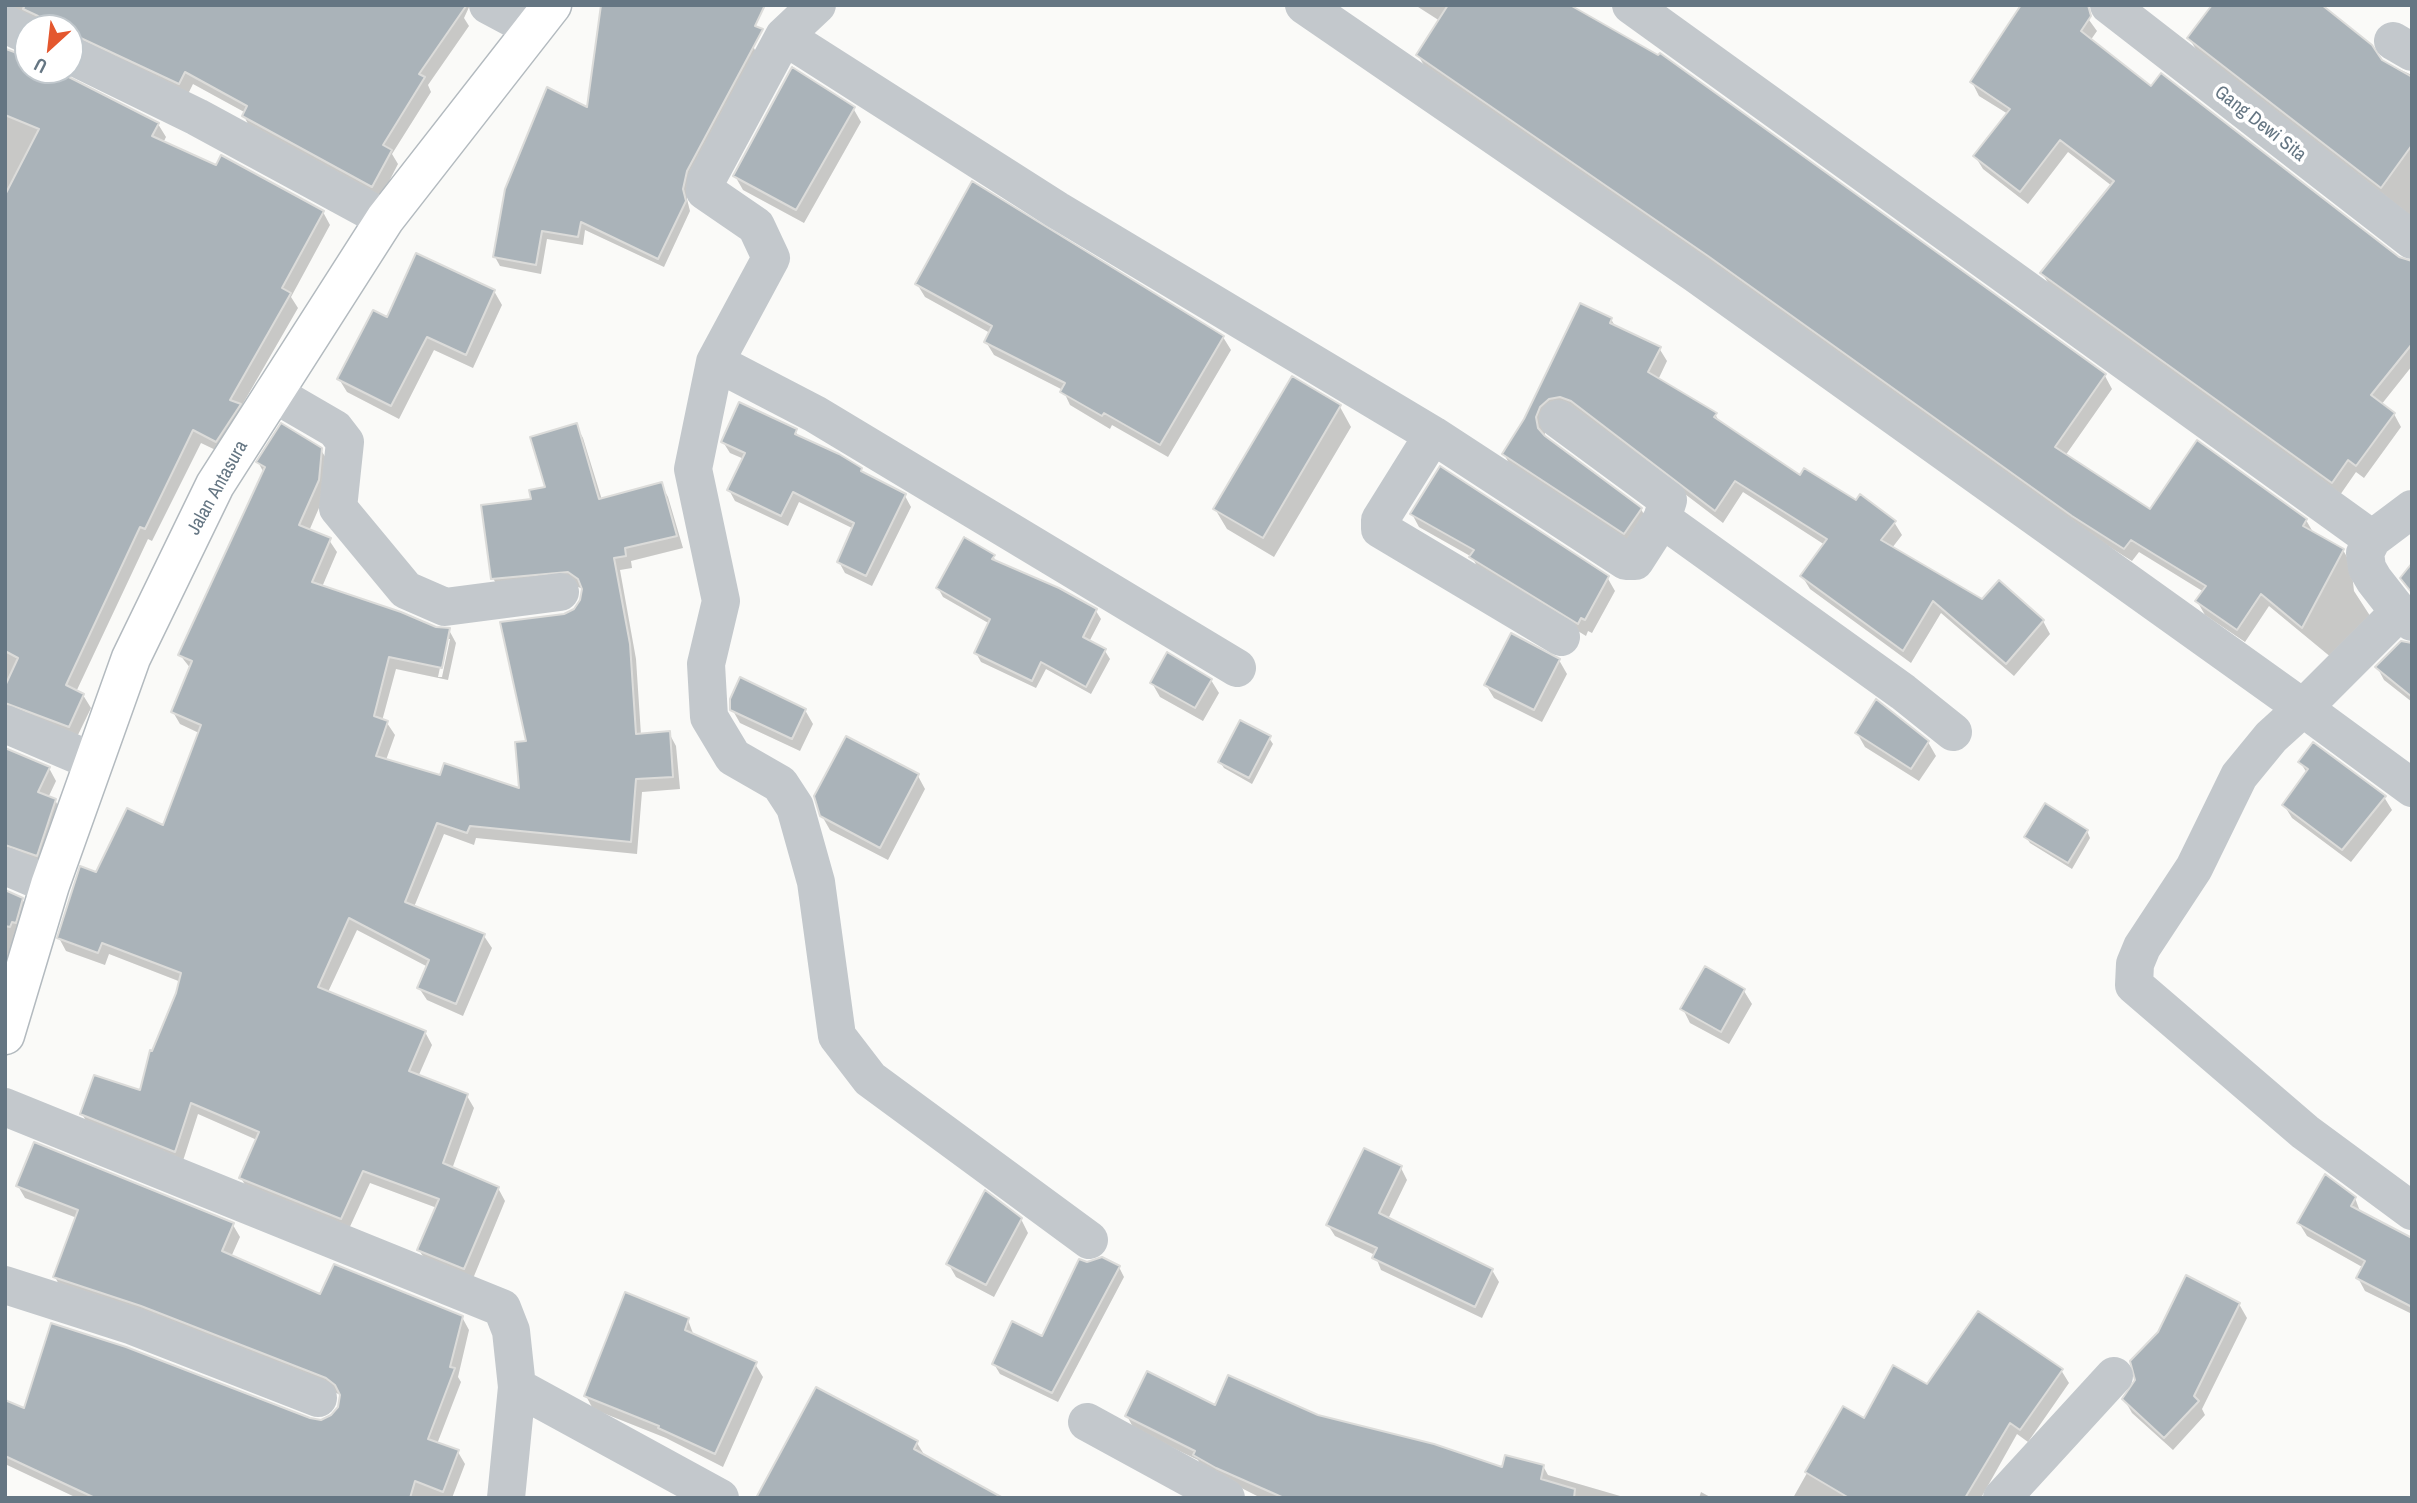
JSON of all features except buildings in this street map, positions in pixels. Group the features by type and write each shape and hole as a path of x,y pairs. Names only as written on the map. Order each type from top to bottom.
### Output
{"main road":[{"name":"Jalan Antasura","path":"5,1035 92,761 131,658 215,485 385,219 543,17"}],"street":[{"path":"488,5 543,17"},
{"path":"817,5 784,36 706,181 705,191 755,226 771,258 716,362 693,469 721,601 706,664 709,717 733,757 780,785 795,807 816,882 837,1036 870,1079 1089,1240"},
{"path":"1304,5 1696,274 2412,788"},
{"path":"1631,5 2372,539"},
{"name":"Gang Dewi Sita","path":"2109,5 2412,240"},
{"path":"784,36 1057,210 1433,435 1626,561 1638,559 1662,519 1668,500 1558,419"},
{"path":"84,62 198,117 385,219"},
{"path":"716,362 815,414 1237,667"},
{"path":"273,393 335,429 345,442 338,508 406,590 445,607 559,592"},
{"path":"1433,435 1380,520 1380,529 1561,637"},
{"path":"2412,509 2372,539 2365,553 2367,568 2406,617 2271,737 2239,776 2193,868 2143,947 2135,964 2134,985 2305,1132 2412,1211"},
{"path":"1662,519 1903,692 1953,732"},
{"path":"5,724 92,761"},
{"path":"5,866 51,885"},
{"path":"5,1107 498,1305 506,1314 511,1331 517,1387 506,1498"},
{"path":"5,1285 134,1326 318,1398"},
{"path":"2002,1498 2114,1376"},
{"path":"517,1387 720,1498"},
{"path":"1087,1422 1226,1498"}]}
